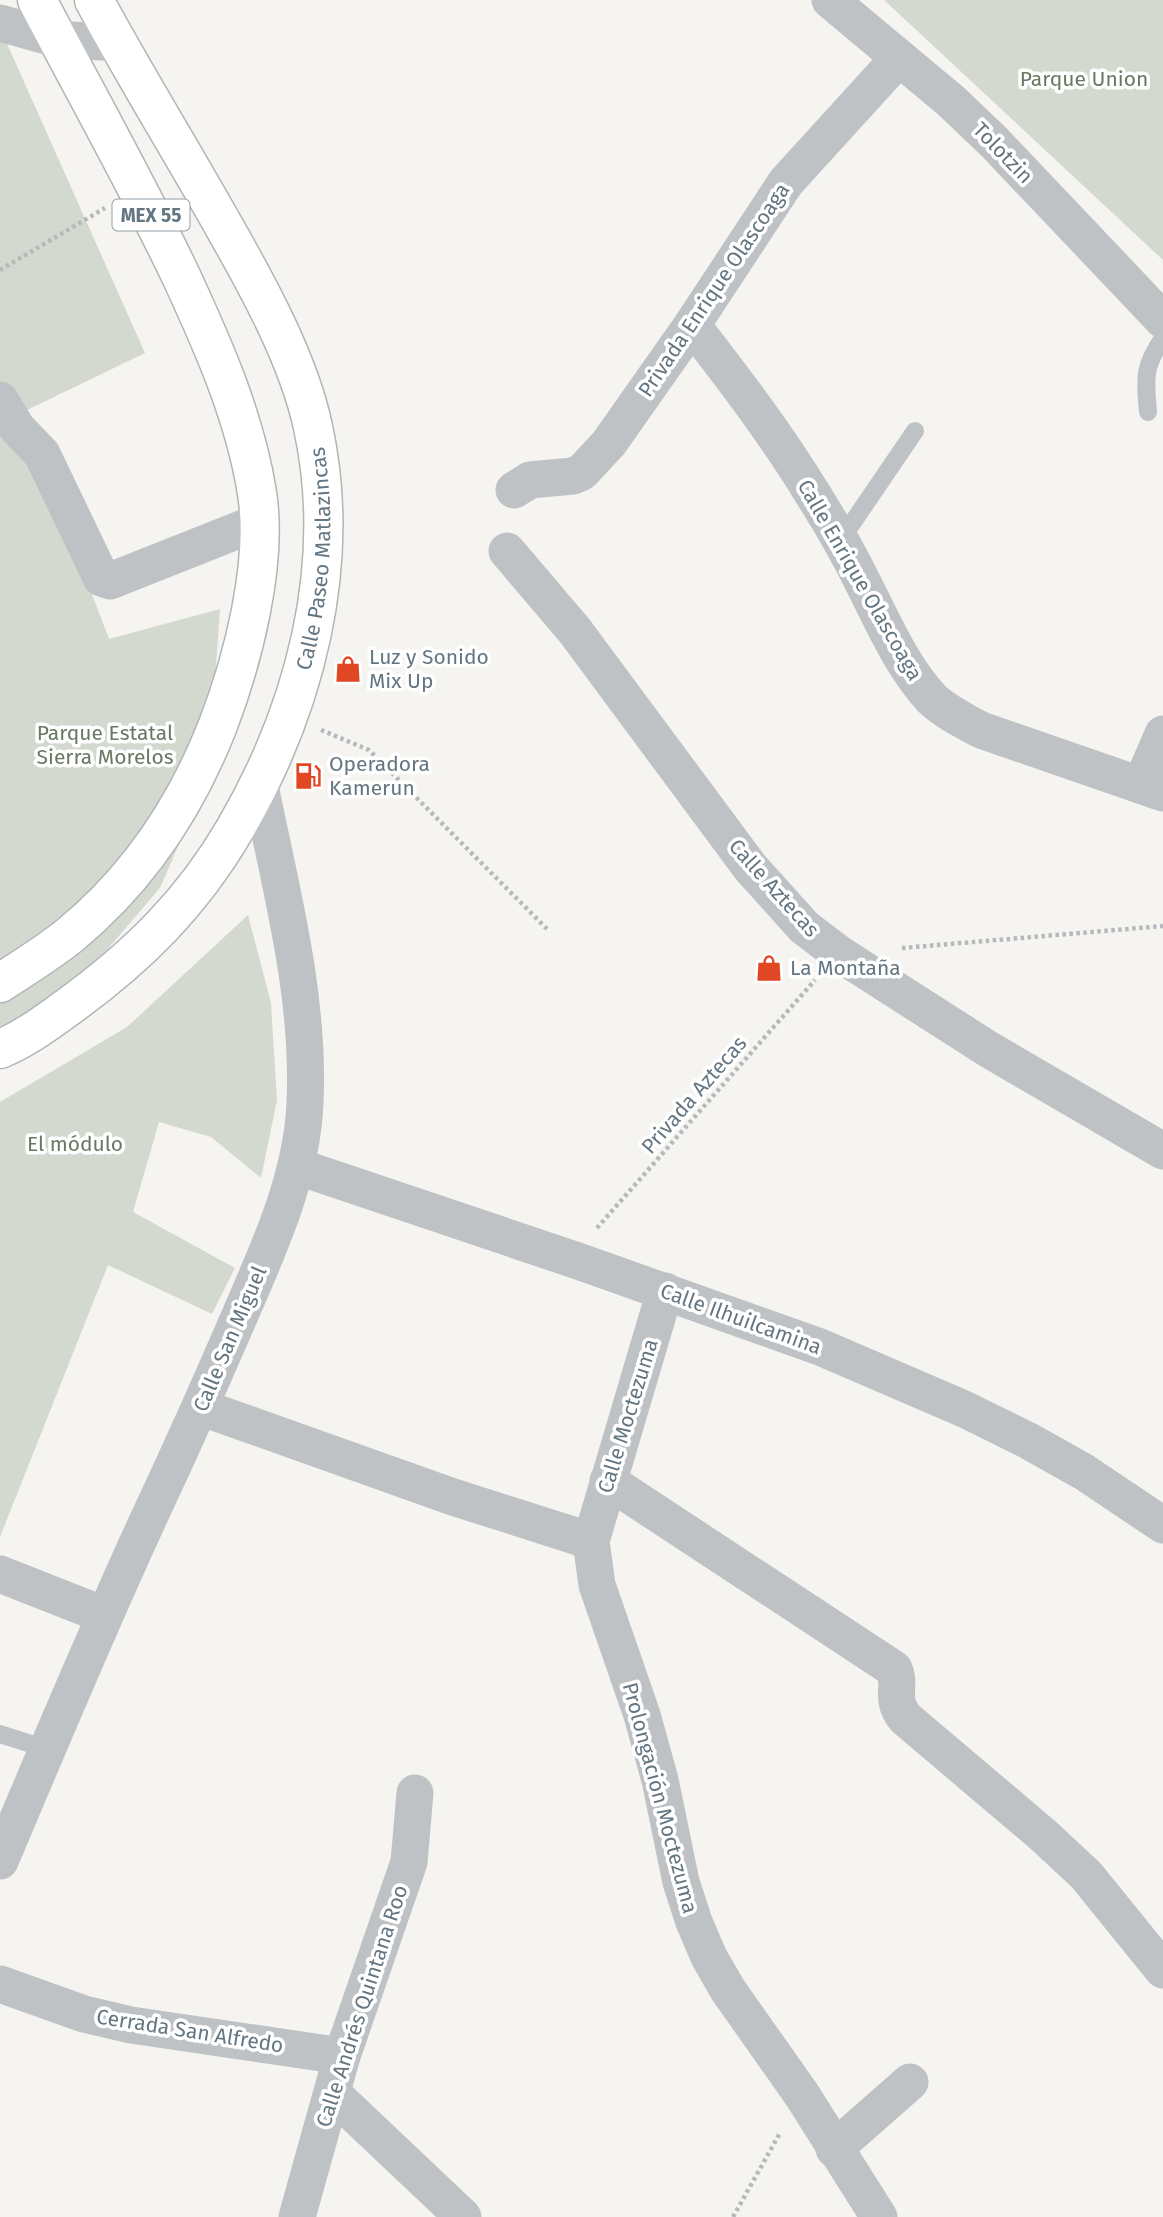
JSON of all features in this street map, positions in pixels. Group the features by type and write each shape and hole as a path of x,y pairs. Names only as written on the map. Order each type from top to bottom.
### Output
{"highway":[{"name":"MEX 55","path":"0,983 69,936 109,898 147,856 179,810 206,757 230,696 246,640 256,577 259,522 257,494 245,438 219,361 138,188 37,0"},
{"name":"Calle Paseo Matlazincas","path":"0,1049 45,1024 94,989 144,947 187,899 218,858 260,786 275,752 315,619 322,574 322,484 313,425 289,358 251,273 94,0"}],"street":[{"name":"Tolotzin","path":"830,0 951,100 995,142 1163,320"},
{"path":"0,23 57,39 117,43"},
{"name":"Privada Enrique Olascoaga","path":"514,489 530,480 567,478 582,471 609,443 692,325 786,182 899,58"},
{"name":"Calle Enrique Olascoaga","path":"692,325 748,398 813,493 892,641 912,675 934,700 953,715 981,730 1152,789"},
{"path":"0,400 17,428 43,454 99,573 106,580 110,581 259,522"},
{"name":"Calle Aztecas","path":"507,551 575,631 750,867 804,927 838,953 988,1049 1163,1151"},
{"path":"1152,789 1163,734"},
{"name":"Calle San Miguel","path":"0,1861 104,1615 200,1408 268,1249 296,1166 305,1104 304,1035 295,962 260,786"},
{"name":"Calle Ilhuilcamina","path":"296,1166 665,1291 820,1347 964,1409 1084,1472 1163,1525"},
{"name":"Calle Moctezuma","path":"591,1541 665,1291"},
{"path":"200,1408 453,1497 591,1541"},
{"path":"608,1481 894,1669 897,1674 898,1710 905,1718 1086,1875 1163,1970"},
{"name":"Prolongación Moctezuma","path":"591,1541 597,1585 642,1715 660,1780 681,1882 694,1922 709,1957 728,1990 802,2095 878,2217"},
{"path":"0,1574 104,1615"},
{"name":"Calle Andrés Quintana Roo","path":"297,2217 342,2056 409,1862 415,1793"},
{"name":"Cerrada San Alfredo","path":"0,1984 84,2014 131,2025 342,2056"},
{"path":"834,2149 910,2082"},
{"path":"332,2093 463,2217"}],"lane":[{"path":"1148,412 1145,375 1163,338"},
{"path":"840,541 915,432"},
{"path":"0,1734 47,1749"}],"path":[{"path":"0,270 138,188"},
{"path":"288,716 369,750 547,929"},
{"path":"838,953 1163,926"},
{"name":"Privada Aztecas","path":"578,1261 599,1224 666,1152 838,953"},
{"path":"733,2217 802,2095"}],"green space":[{"name":"Parque Union","path":"884,0 1163,0 1163,260"},
{"name":"Parque Estatal Sierra Morelos","path":"0,28 145,353 23,412 109,639 220,609 208,777 160,888 75,987 0,1043"},
{"name":"El módulo","path":"248,915 271,1003 277,1100 261,1178 211,1137 159,1122 133,1212 235,1268 212,1314 108,1265 0,1537 0,1102 127,1027"}],"place":[{"name":"Luz y Sonido Mix Up","path":"348,669"},
{"name":"Operadora Kamerun","path":"308,776"},
{"name":"La Montaña","path":"769,968"}]}
